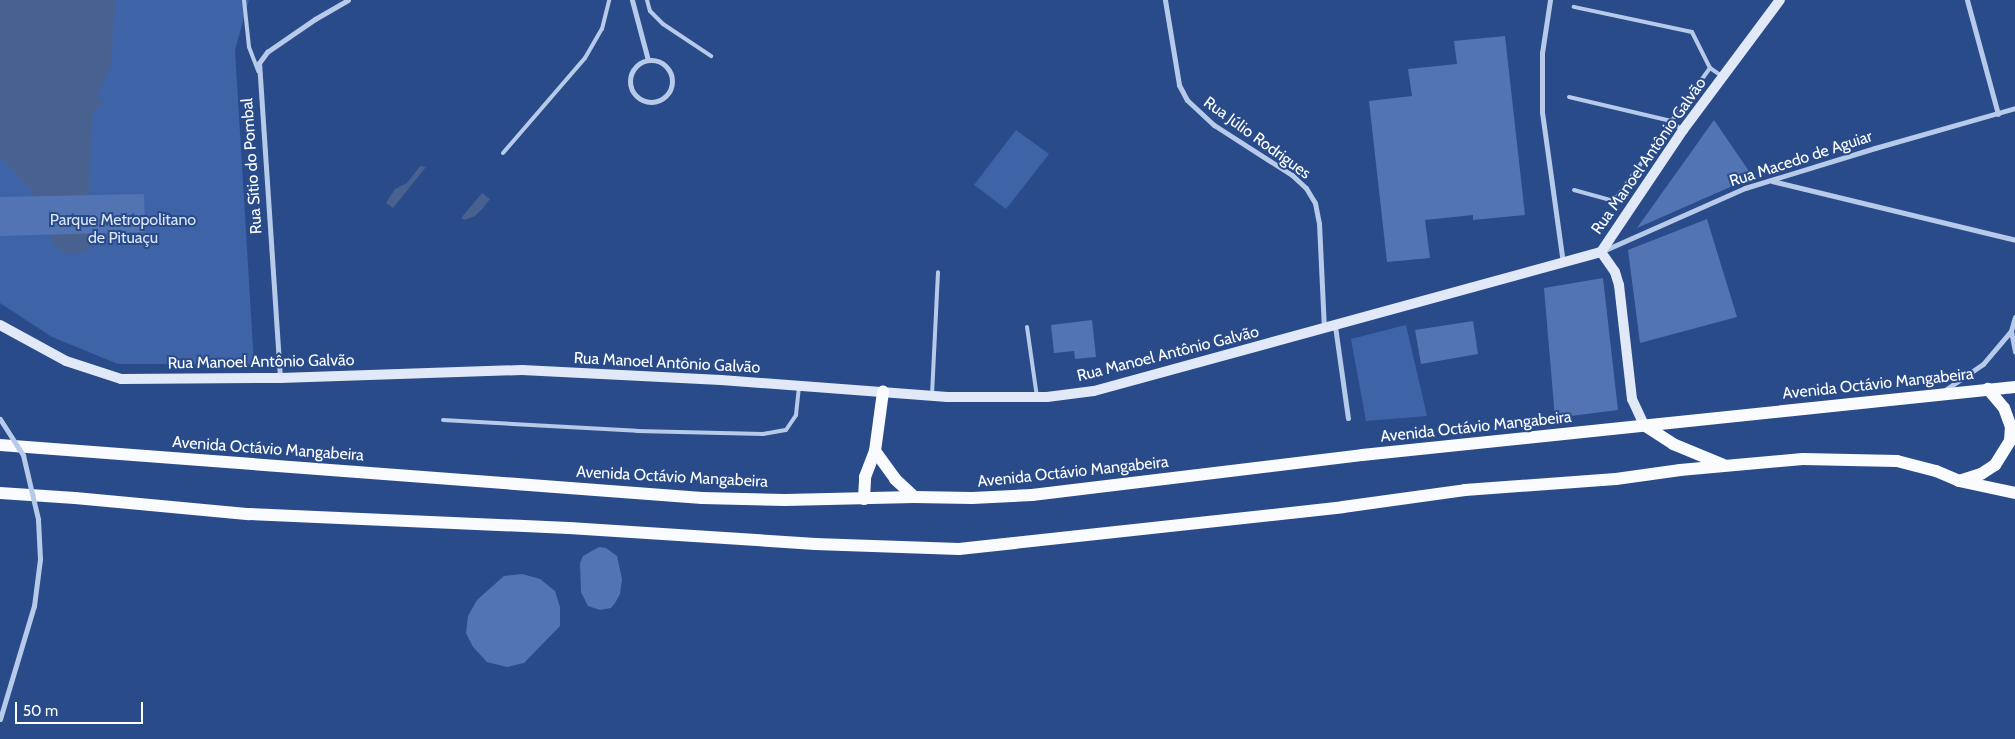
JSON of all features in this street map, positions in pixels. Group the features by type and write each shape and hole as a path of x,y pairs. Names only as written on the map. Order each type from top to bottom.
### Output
{"main road":[{"name":"Avenida Octávio Mangabeira","path":"0,445 702,498 972,498 1032,495 1644,425 2015,387"},
{"path":"1959,481 1981,474 1995,465 2010,441 2011,427 2004,408 1988,389"},
{"path":"864,499 865,477 875,451 883,392"},
{"path":"1644,425 1673,444 1726,466"},
{"path":"875,451 895,479 914,497"},
{"path":"0,493 249,514 552,527 816,544 959,549 1343,507 1465,490 1616,478 1803,459 1897,461 1936,471 1959,481 2015,492"}],"street":[{"path":"258,71 259,63 268,52 315,19 348,0"},
{"path":"632,0 648,60"},
{"name":"Rua Júlio Rodrigues","path":"1165,0 1179,85 1187,100 1214,125 1292,175 1306,188 1315,203 1319,223 1324,329"},
{"path":"1550,0 1542,53 1542,112 1563,263"},
{"name":"Rua Manoel Antônio Galvão","path":"0,324 66,361 121,379 280,378 522,370 720,380 932,396 1037,397 1104,388 1601,252 1683,130 1780,0"},
{"path":"1967,0 1998,114"},
{"path":"648,60 658,60 666,65 671,73 672,82 669,91 663,98 654,102 645,101 636,96 631,88 630,79 633,70 639,63 648,60"},
{"name":"Rua Sítio do Pombal","path":"258,71 280,378"},
{"name":"Rua Macedo de Aguiar","path":"1601,252 1722,197 1875,148 2015,108"},
{"path":"1772,181 2015,240"},
{"path":"1601,252 1615,272 1619,285 1632,399 1644,425"},
{"path":"1937,395 1983,364 2011,331 2015,317"},
{"path":"1335,326 1348,418"},
{"path":"2011,331 2015,352"},
{"path":"0,419 23,455 38,519 40,559 34,606 0,719"}],"lane":[{"path":"244,0 249,47 258,71"},
{"path":"503,153 585,58 602,29 609,0"},
{"path":"647,0 650,11 663,24 711,56"},
{"path":"1574,7 1692,32 1710,68 1723,77"},
{"path":"1574,190 1614,201 1710,68"},
{"path":"1569,97 1670,121 1683,130"},
{"path":"932,396 938,272"},
{"path":"1027,327 1037,397"},
{"path":"443,420 638,431 763,434 786,430 796,416 798,386"}],"green space":[{"name":"Parque Metropolitano de Pituaçu","path":"0,0 249,0 235,50 254,364 118,364 52,337 0,303"},
{"path":"1016,130 1049,154 1006,209 974,185"},
{"path":"1406,325 1427,416 1366,421 1351,339"}],"shaded area":[{"path":"0,0 115,0 111,64 99,91 98,98 103,103 95,110 92,117 89,189 94,233 91,246 80,254 67,254 54,246 32,191 0,157"},
{"path":"420,166 426,167 393,208 386,203 395,189 407,183"},
{"path":"482,193 490,199 483,208 475,216 465,220 461,218"}],"building":[{"path":"1505,36 1525,215 1473,220 1473,215 1425,220 1430,258 1387,262 1369,101 1412,96 1408,69 1457,64 1454,41"},
{"path":"1714,120 1753,177 1637,228"},
{"path":"144,194 145,232 0,236 0,197"},
{"path":"1707,219 1737,317 1640,343 1628,250"},
{"path":"1603,278 1618,410 1555,418 1544,288"},
{"path":"1092,320 1096,357 1075,359 1074,351 1054,353 1051,325"},
{"path":"1473,321 1478,354 1421,364 1415,330"},
{"path":"599,547 606,548 617,556 622,579 620,594 615,603 611,608 600,610 588,606 581,592 580,563 583,556"},
{"path":"522,574 540,579 555,591 560,607 560,626 524,663 507,667 487,662 473,647 466,633 468,616 477,600 504,576"}]}
